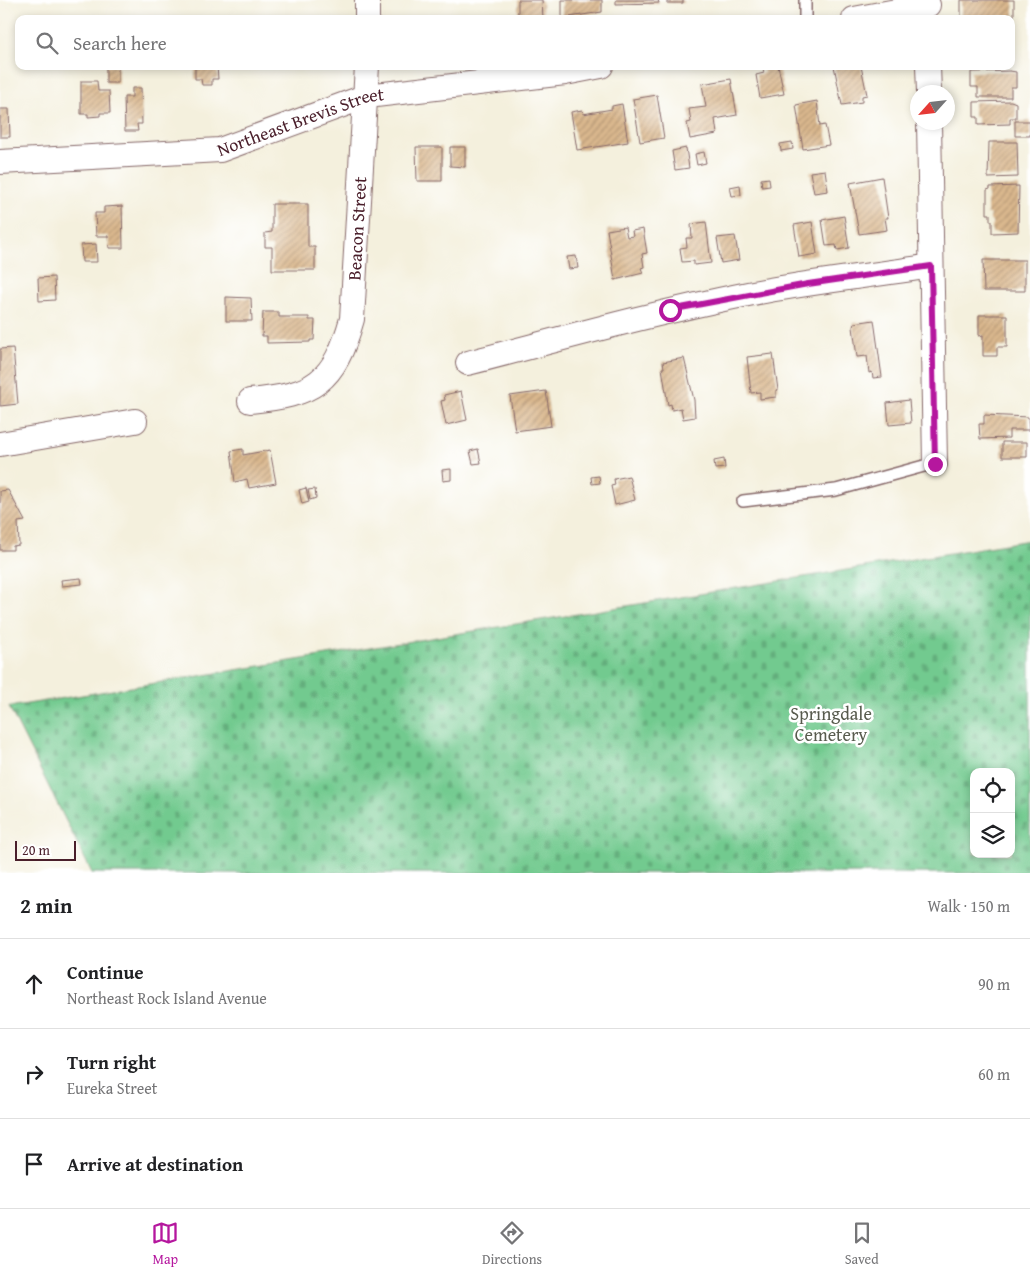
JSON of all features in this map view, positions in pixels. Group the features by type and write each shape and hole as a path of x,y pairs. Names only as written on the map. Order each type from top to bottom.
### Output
{"street":[{"path":"367,0 367,15"},
{"path":"881,15 928,8"},
{"name":"Beacon Street","path":"250,401 290,396 310,388 331,371 342,350 352,319 367,70"},
{"name":"Northeast Brevis Street","path":"0,162 220,150 366,96 580,70"},
{"path":"928,70 929,85"},
{"path":"929,130 935,464"},
{"path":"468,363 568,335 700,304 808,284 931,266"},
{"path":"0,444 135,421"}],"lane":[{"path":"805,0 805,15"},
{"path":"743,501 836,490 935,464"}],"green space":[{"name":"Springdale Cemetery","path":"1030,540 1030,873 92,873 9,707"}],"building":[{"path":"518,0 542,0 543,15 518,15"},
{"path":"562,0 602,0 602,12 562,15"},
{"path":"616,0 658,0 659,3 616,4"},
{"path":"667,0 683,0 683,3 667,3"},
{"path":"961,0 1014,0 1014,15 961,15"},
{"path":"106,70 118,70 118,83 106,83"},
{"path":"195,70 217,70 218,79 212,79 212,85 202,85 201,79 195,79"},
{"path":"763,70 779,70 784,94 760,98 756,75 764,73"},
{"path":"835,70 862,70 867,95 862,96 862,102 842,105"},
{"path":"971,72 1016,72 1016,87 1011,87 1011,97 978,97 978,87 971,87"},
{"path":"731,79 737,115 715,119 717,134 690,139 687,123 691,122 689,109 706,107 702,84"},
{"path":"81,81 97,81 98,91 109,91 110,113 100,113 100,116 88,117 88,114 81,114"},
{"path":"132,88 141,88 142,124 137,124 138,131 125,131 124,97 132,97"},
{"path":"657,95 664,138 640,142 633,99"},
{"path":"817,101 820,126 825,125 829,145 803,149 796,105"},
{"path":"1011,101 1016,103 1016,118 1010,118 1010,124 978,125 978,117 974,117 974,102"},
{"path":"622,104 628,142 577,150 571,112 582,110 583,114 612,109 612,106"},
{"path":"0,109 9,109 10,137 0,137"},
{"path":"1015,121 1030,121 1030,136 1015,136"},
{"path":"792,142 793,149 781,151 780,144"},
{"path":"989,142 1017,142 1018,177 988,178"},
{"path":"416,147 442,147 442,181 417,181"},
{"path":"450,147 465,147 465,167 450,166"},
{"path":"686,148 689,168 675,170 672,151"},
{"path":"704,152 706,163 697,165 695,154"},
{"path":"825,170 828,191 814,193 810,172"},
{"path":"882,177 888,218 885,218 887,230 859,234 850,183"},
{"path":"769,178 770,186 762,187 761,179"},
{"path":"740,185 741,195 732,196 730,187"},
{"path":"1019,186 1018,232 992,233 992,221 990,221 990,214 987,214 987,190 990,187"},
{"path":"272,204 308,204 308,247 315,247 315,270 272,270 272,247 265,247 265,233 272,232"},
{"path":"122,206 123,248 109,248 108,236 96,236 95,213 104,213 104,207"},
{"path":"844,216 849,248 837,250 836,245 826,246 822,220"},
{"path":"706,222 711,263 694,265 694,261 682,262 680,248 687,247 686,238 692,238 691,224"},
{"path":"812,222 817,254 799,257 794,225"},
{"path":"625,227 627,237 633,236 632,231 643,229 647,253 642,254 644,267 641,268 643,273 615,280 607,230"},
{"path":"735,236 739,260 721,263 717,238"},
{"path":"96,244 97,262 82,262 81,245"},
{"path":"576,256 578,268 569,269 567,257"},
{"path":"983,260 1025,260 1025,291 984,291"},
{"path":"54,277 55,300 39,301 38,278"},
{"path":"226,297 251,298 252,321 226,321"},
{"path":"263,312 279,312 279,317 309,317 309,320 315,320 314,340 310,340 310,342 267,343 267,336 262,336"},
{"path":"979,315 1007,315 1007,347 997,347 997,356 983,356 983,335 979,336"},
{"path":"874,320 882,377 873,378 872,372 869,373 867,356 857,357 853,327 854,323"},
{"path":"13,348 18,404 0,406 0,349"},
{"path":"773,354 778,390 776,390 776,397 760,399 760,392 751,393 747,357"},
{"path":"684,358 694,400 695,417 683,419 681,408 672,410 671,404 668,405 662,368 664,368 663,362"},
{"path":"461,391 467,420 446,425 441,401 445,400 444,395"},
{"path":"546,391 551,426 515,431 510,396"},
{"path":"909,400 911,423 889,425 887,403"},
{"path":"984,415 1028,417 1029,430 1009,430 1009,438 980,439 979,424 984,424"},
{"path":"1002,442 1027,442 1027,457 1002,457"},
{"path":"243,449 243,455 270,450 276,483 249,488 247,479 235,482 231,451"},
{"path":"478,449 481,463 473,464 470,451"},
{"path":"724,459 725,468 715,469 714,461"},
{"path":"451,469 451,480 443,481 442,470"},
{"path":"599,476 600,483 592,484 591,477"},
{"path":"629,476 635,500 615,505 611,486 615,485 614,479"},
{"path":"306,488 309,502 302,504 299,490"},
{"path":"315,489 316,498 310,500 308,490"},
{"path":"8,490 25,521 18,522 19,545 13,546 13,550 0,550 0,491"},
{"path":"81,578 82,584 62,586 61,580"}],"route":[{"path":"670,310 808,284 931,266 935,464"}]}
